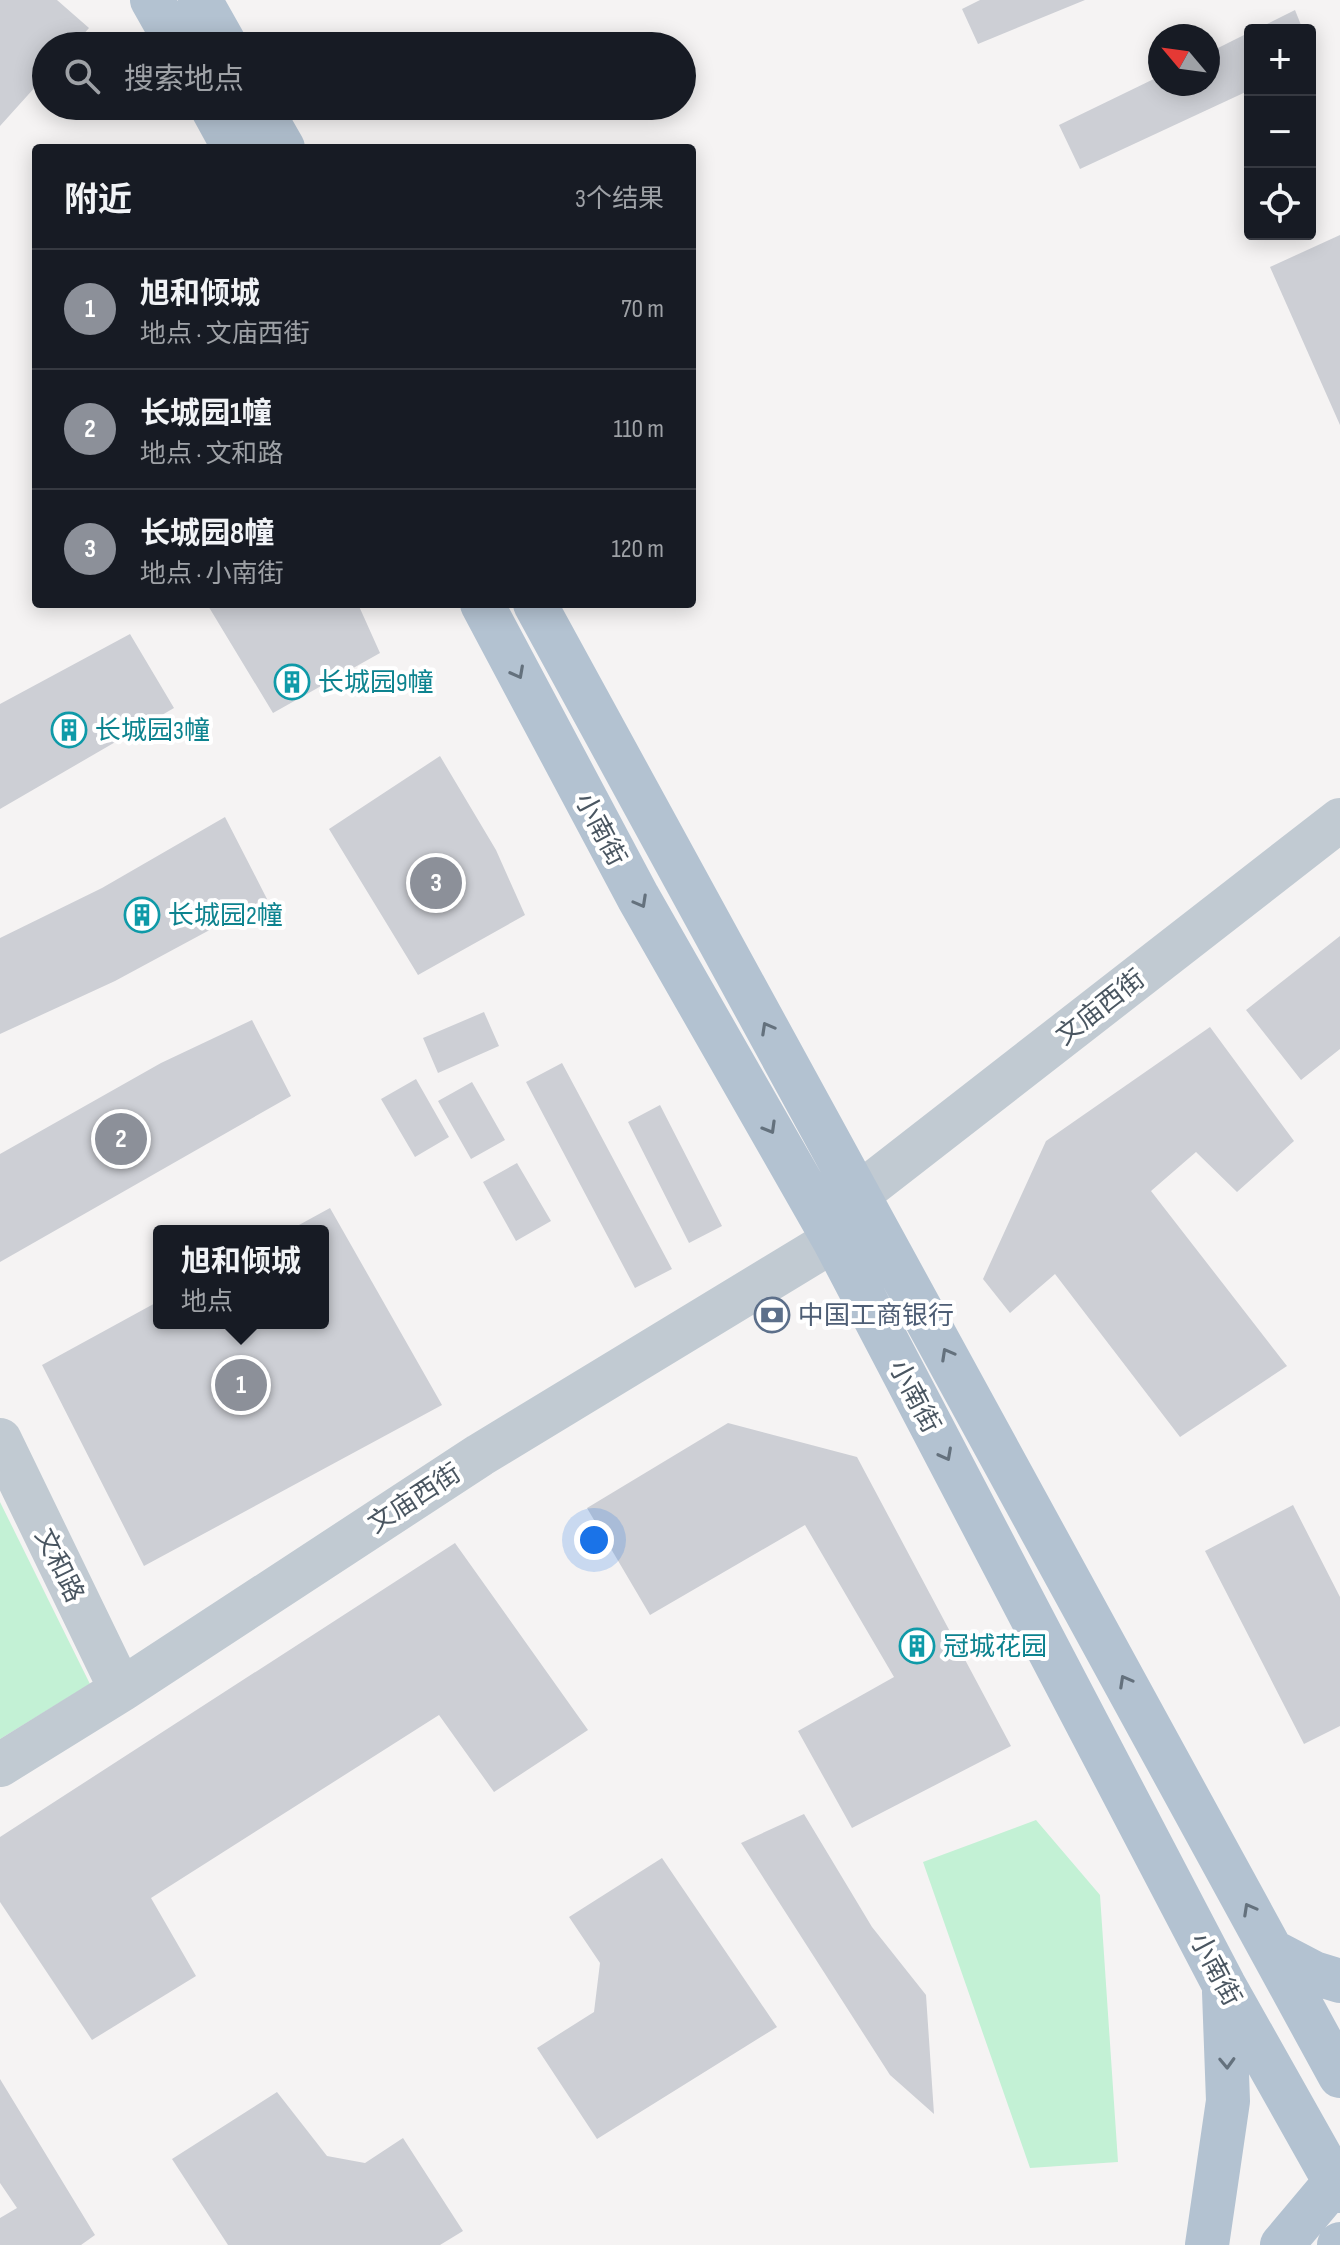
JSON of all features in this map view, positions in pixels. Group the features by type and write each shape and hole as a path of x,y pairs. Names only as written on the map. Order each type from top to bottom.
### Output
{"main road":[{"path":"152,0 170,32"},
{"path":"200,0 218,32"},
{"path":"219,120 232,144"},
{"path":"267,120 281,144"},
{"name":"小南街","path":"484,608 638,897 834,1240 1224,1985 1338,2183"},
{"name":"小南街","path":"537,608 1340,2076"},
{"path":"1272,1951 1314,1973 1340,1981"},
{"path":"1207,2245 1228,2101 1224,1985"},
{"path":"1282,2245 1338,2183"}],"street":[{"name":"文庙西街","path":"859,1194 1340,820"},
{"name":"文庙西街","path":"0,1765 121,1690 480,1455 834,1240"},
{"name":"文和路","path":"0,1440 121,1690"}],"green space":[{"path":"0,1502 90,1684 0,1739"},
{"path":"1036,1820 1100,1895 1118,2162 1030,2168 923,1862"}],"building":[{"path":"0,0 57,0 89,28 85,32 32,32 32,91 0,126"},
{"path":"980,0 1085,0 978,44 962,9"},
{"path":"1295,10 1301,24 1267,24"},
{"path":"1244,35 1244,93 1080,169 1059,125 1148,82 1148,96 1220,96 1220,47"},
{"path":"1340,235 1340,425 1270,267"},
{"name":"长城园9幢","path":"209,608 360,608 380,653 273,713"},
{"name":"长城园3幢","path":"130,634 174,708 0,809 0,704"},
{"path":"440,756 496,850 525,915 418,975 329,829"},
{"name":"长城园2幢","path":"225,817 267,899 115,981 0,1034 0,938 102,888"},
{"path":"1340,936 1340,1049 1301,1080 1246,1010"},
{"path":"484,1012 499,1046 438,1073 423,1038"},
{"path":"252,1020 291,1096 0,1262 0,1154 161,1063"},
{"path":"1210,1027 1294,1141 1237,1192 1196,1152 1151,1191 1287,1366 1180,1437 1055,1274 1010,1313 983,1279 1046,1141"},
{"path":"562,1063 672,1269 635,1288 526,1082"},
{"path":"416,1079 449,1137 415,1157 381,1099"},
{"path":"472,1082 505,1140 471,1159 438,1101"},
{"path":"660,1105 722,1226 689,1243 628,1122"},
{"path":"517,1163 551,1221 516,1241 483,1182"},
{"path":"330,1208 442,1405 144,1566 42,1365 153,1304 153,1329 329,1329 329,1225 299,1225"},
{"name":"冠城花园","path":"728,1423 857,1457 1011,1746 852,1828 798,1731 894,1677 805,1525 650,1615 587,1508"},
{"path":"1293,1505 1340,1597 1340,1726 1304,1744 1205,1551"},
{"path":"455,1543 588,1730 494,1792 439,1715 151,1898 196,1976 92,2040 0,1902 0,1837"},
{"path":"804,1814 872,1927 926,1995 934,2114 890,2075 741,1843"},
{"path":"662,1858 777,2027 597,2139 537,2048 594,2012 600,1963 569,1917"},
{"path":"0,2079 95,2235 81,2245 0,2245 0,2218 17,2208 0,2183"},
{"path":"277,2092 327,2156 365,2163 403,2138 463,2231 440,2245 228,2245 172,2159"}],"place":[{"name":"长城园9幢","path":"292,682"},
{"name":"长城园3幢","path":"69,730"},
{"name":"长城园8幢","path":"436,883"},
{"name":"长城园2幢","path":"142,915"},
{"name":"长城园1幢","path":"121,1139"},
{"name":"中国工商银行","path":"772,1315"},
{"name":"旭和倾城","path":"241,1385"},
{"name":"冠城花园","path":"917,1646"}]}
